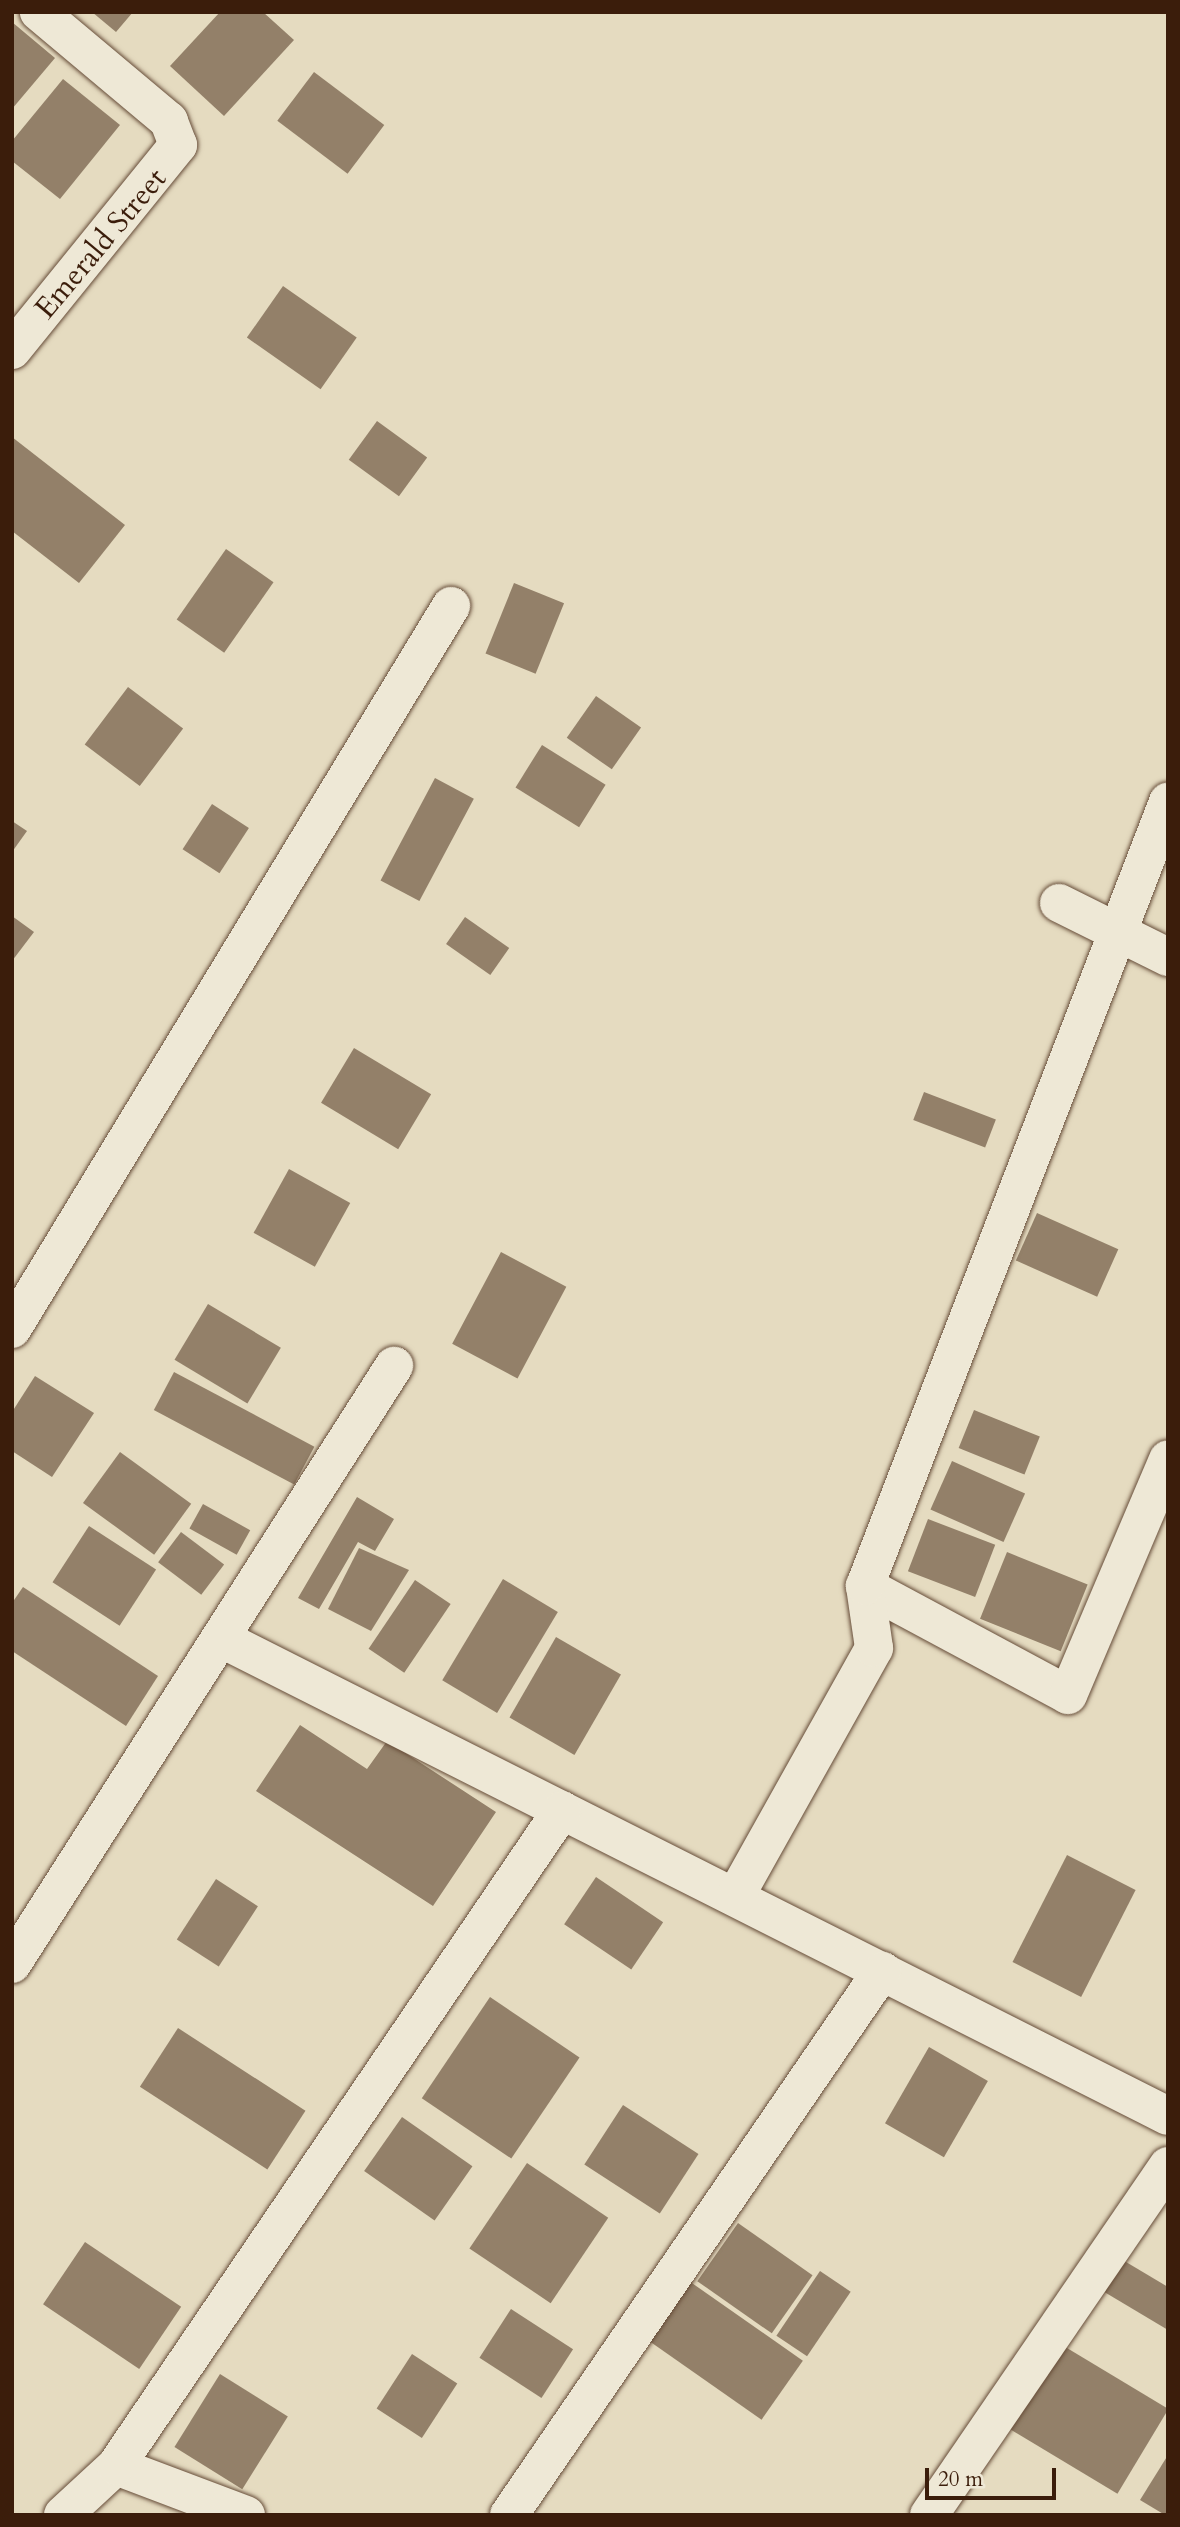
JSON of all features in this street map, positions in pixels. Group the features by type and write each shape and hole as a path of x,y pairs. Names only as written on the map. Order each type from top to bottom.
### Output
{"street":[{"name":"Emerald Street","path":"12,350 173,158 177,132 39,12"},
{"path":"12,1329 451,606"},
{"path":"735,1897 874,1648 865,1586 1168,803"},
{"path":"1059,903 1116,936 1168,957"},
{"path":"12,1964 224,1640 394,1366"},
{"path":"865,1586 1069,1695 1168,1459"},
{"path":"224,1640 1168,2116"},
{"path":"63,2515 116,2466 562,1810"},
{"path":"509,2515 882,1971"},
{"path":"929,2515 1168,2166"},
{"path":"116,2466 246,2515"}],"building":[{"path":"92,12 133,12 116,32"},
{"path":"220,12 263,12 294,40 224,116 170,66"},
{"path":"12,22 55,58 12,109"},
{"path":"314,72 384,125 348,174 277,121"},
{"path":"63,79 120,125 60,199 12,161 12,141"},
{"path":"283,286 357,338 321,389 247,338"},
{"path":"377,421 427,457 399,496 349,460"},
{"path":"12,437 125,525 79,583 12,531"},
{"path":"226,549 274,582 224,653 177,619"},
{"path":"514,583 564,603 536,674 486,653"},
{"path":"128,687 183,729 140,786 85,745"},
{"path":"596,696 641,728 612,769 567,738"},
{"path":"542,745 606,785 579,827 516,787"},
{"path":"435,778 474,799 419,901 381,880"},
{"path":"212,804 249,828 219,873 183,849"},
{"path":"12,821 27,831 12,852"},
{"path":"12,916 34,932 12,961"},
{"path":"465,917 509,948 490,975 446,944"},
{"path":"354,1048 431,1094 398,1149 321,1103"},
{"path":"924,1092 996,1120 985,1148 913,1120"},
{"path":"289,1169 350,1203 315,1267 254,1233"},
{"path":"1037,1213 1118,1249 1097,1297 1016,1261"},
{"path":"501,1252 566,1287 518,1379 452,1344"},
{"path":"208,1304 281,1348 247,1403 175,1360"},
{"path":"174,1372 314,1447 294,1485 154,1410"},
{"path":"35,1376 94,1413 52,1477 12,1451 12,1412"},
{"path":"974,1410 1040,1437 1024,1475 959,1448"},
{"path":"120,1452 191,1504 154,1555 83,1503"},
{"path":"952,1461 1025,1494 1004,1542 930,1509"},
{"path":"357,1497 394,1519 375,1551 358,1542 319,1609 298,1598"},
{"path":"203,1504 250,1530 237,1555 189,1528"},
{"path":"928,1519 995,1545 975,1597 908,1571"},
{"path":"89,1526 156,1570 120,1626 53,1582"},
{"path":"181,1532 224,1564 201,1595 158,1562"},
{"path":"359,1548 409,1570 371,1631 328,1609"},
{"path":"1007,1552 1088,1585 1061,1651 980,1619"},
{"path":"503,1579 558,1612 497,1713 442,1680"},
{"path":"415,1580 451,1604 404,1673 369,1649"},
{"path":"23,1587 158,1676 126,1726 12,1651 12,1603"},
{"path":"556,1637 621,1674 574,1755 510,1718"},
{"path":"300,1725 367,1769 387,1741 496,1812 433,1906 256,1791"},
{"path":"1067,1855 1136,1890 1081,1997 1013,1962"},
{"path":"596,1877 663,1922 631,1970 564,1924"},
{"path":"216,1879 258,1906 219,1967 177,1939"},
{"path":"490,1997 580,2057 511,2159 422,2098"},
{"path":"178,2028 305,2111 267,2169 140,2087"},
{"path":"929,2047 988,2081 944,2157 885,2123"},
{"path":"623,2105 698,2154 660,2214 584,2165"},
{"path":"402,2117 472,2166 435,2220 364,2171"},
{"path":"527,2163 608,2218 551,2303 469,2248"},
{"path":"738,2223 813,2275 772,2333 697,2281"},
{"path":"85,2242 181,2307 139,2369 43,2304"},
{"path":"1121,2259 1168,2287 1168,2330 1101,2290"},
{"path":"820,2271 851,2292 807,2356 776,2336"},
{"path":"689,2281 803,2361 762,2420 648,2340"},
{"path":"511,2309 573,2349 541,2398 479,2358"},
{"path":"1057,2342 1168,2409 1117,2494 1006,2427"},
{"path":"412,2354 457,2383 422,2438 377,2409"},
{"path":"220,2374 288,2416 242,2489 174,2447"},
{"path":"1168,2455 1168,2515 1165,2515 1140,2500"}]}
